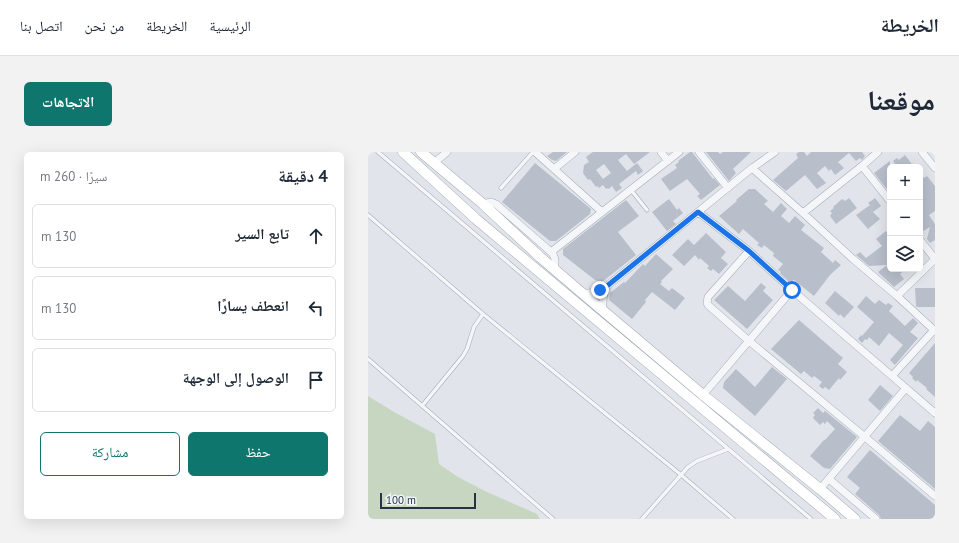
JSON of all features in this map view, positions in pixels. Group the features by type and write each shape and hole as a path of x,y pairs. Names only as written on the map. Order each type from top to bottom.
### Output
{"main road":[{"path":"403,152 476,219 835,519"},
{"path":"421,152 483,204 554,269 603,311 703,395 856,519"}],"street":[{"path":"434,163 447,152"},
{"path":"534,152 602,212"},
{"path":"554,169 575,152"},
{"path":"661,152 668,160"},
{"path":"551,252 679,152"},
{"path":"699,152 728,188"},
{"path":"582,293 594,292 607,286 752,168 775,152"},
{"path":"804,213 878,152"},
{"path":"922,152 935,168"},
{"path":"862,166 889,200"},
{"path":"752,168 804,213 853,259 897,296 934,331 892,376"},
{"path":"483,204 491,202 496,204 551,252 556,260 554,269"},
{"path":"698,212 749,251 935,413"},
{"path":"923,244 935,259 923,271"},
{"path":"749,251 710,295 707,300 710,308 935,496"},
{"path":"897,296 922,272"},
{"path":"603,311 602,299 607,286"},
{"path":"703,395 792,290"},
{"path":"820,489 906,388"},
{"path":"829,479 876,519"}],"lane":[{"path":"378,152 811,519"},
{"path":"501,188 534,152"},
{"path":"631,190 647,210"},
{"path":"368,215 483,314 734,519"},
{"path":"422,406 463,356 474,328 483,314"},
{"path":"368,359 553,519"},
{"path":"642,519 680,474 688,467 697,461 728,449"}],"green space":[{"path":"368,396 435,434 439,464 458,477 487,492 537,514 540,519 368,519"}],"building":[{"path":"553,152 567,152 556,161 547,156"},
{"path":"593,152 650,152 634,164 626,154 618,160 627,171 637,163 643,171 638,175 636,171 619,184 622,188 616,192 612,186 609,189 606,189 603,185 599,188 597,186 596,187 590,179 588,180 583,173 584,165 589,162 586,157","holes":["604,164 611,173 603,179 596,170"]},
{"path":"692,152 713,179 714,178 720,185 701,200 697,196 700,194 687,179 670,191 661,179 677,168 675,165 679,162 678,161"},
{"path":"706,152 718,152 720,154 723,152 751,152 733,169 736,173 729,181"},
{"path":"799,152 804,152 807,156 811,152 862,152 865,156 862,160 860,158 856,161 849,153 838,162 844,168 835,175 831,169 829,171 825,166 817,173 826,183 817,189 805,175 786,191 773,180 798,158 796,154"},
{"path":"905,155 912,164 895,164 893,161 897,158 899,160"},
{"path":"890,161 890,164 887,164 887,189 874,173"},
{"path":"535,163 591,209 590,214 556,241 550,241 502,202"},
{"path":"923,176 924,178 927,176 935,186 935,211 929,215 935,224 935,240 930,243 927,239 930,227 923,231"},
{"path":"749,189 755,189 768,201 764,204 773,212 781,203 787,209 781,216 789,223 795,216 805,225 801,230 824,248 821,252 833,263 835,260 841,265 830,275 814,296 794,280 790,282 780,273 781,272 778,270 783,264 773,256 774,253 764,245 762,248 757,245 759,243 743,229 739,234 719,216"},
{"path":"849,198 857,208 836,224 830,216 832,213 830,211 842,199 845,201"},
{"path":"875,198 881,206 873,212 880,219 868,229 856,215 870,205 868,203"},
{"path":"669,199 677,210 679,208 683,213 673,221 676,224 667,231 652,212"},
{"path":"626,200 639,216 618,232 636,255 602,282 595,280 563,255 563,249"},
{"path":"886,231 887,232 887,265 869,266 856,255 860,252 866,258 882,246 876,239"},
{"path":"706,233 726,252 721,258 728,264 719,274 713,269 711,271 707,268 709,266 700,258 699,260 695,255 684,266 672,255 688,239 694,245"},
{"path":"656,254 673,269 661,281 662,282 660,284 669,291 672,288 685,298 675,310 652,292 632,319 609,300 610,293 624,282 625,283 643,264 645,266"},
{"path":"887,265 887,272 902,272 900,274 904,279 894,287 878,272"},
{"path":"761,283 766,287 763,291 773,300 747,329 714,300 728,286 745,301"},
{"path":"915,288 935,288 935,307 917,307"},
{"path":"835,291 854,307 844,318 840,314 839,316 825,303"},
{"path":"866,296 875,304 879,300 886,305 888,303 893,306 889,311 905,326 913,318 918,323 910,332 918,338 895,365 890,360 903,345 889,333 879,346 869,337 862,343 858,339 861,335 862,336 874,322 857,307"},
{"path":"799,320 843,358 838,364 847,372 840,380 839,378 829,390 825,387 823,389 819,386 822,382 814,376 812,378 804,371 801,374 771,349"},
{"path":"935,343 935,397 917,380 916,382 909,373"},
{"path":"772,367 787,379 755,416 723,388 724,382 736,369 755,387"},
{"path":"880,385 893,396 880,411 868,400"},
{"path":"818,408 823,413 825,411 857,437 830,469 824,468 810,456 835,429 827,421 825,424 823,422 820,425 813,418 815,415 813,413"},
{"path":"900,415 920,431 928,421 935,427 935,489 878,441"},
{"path":"870,450 935,505 935,519 881,519 879,515 855,494 860,488 847,477"}],"route":[{"path":"600,290 607,286 698,212 749,251 792,290"}]}
